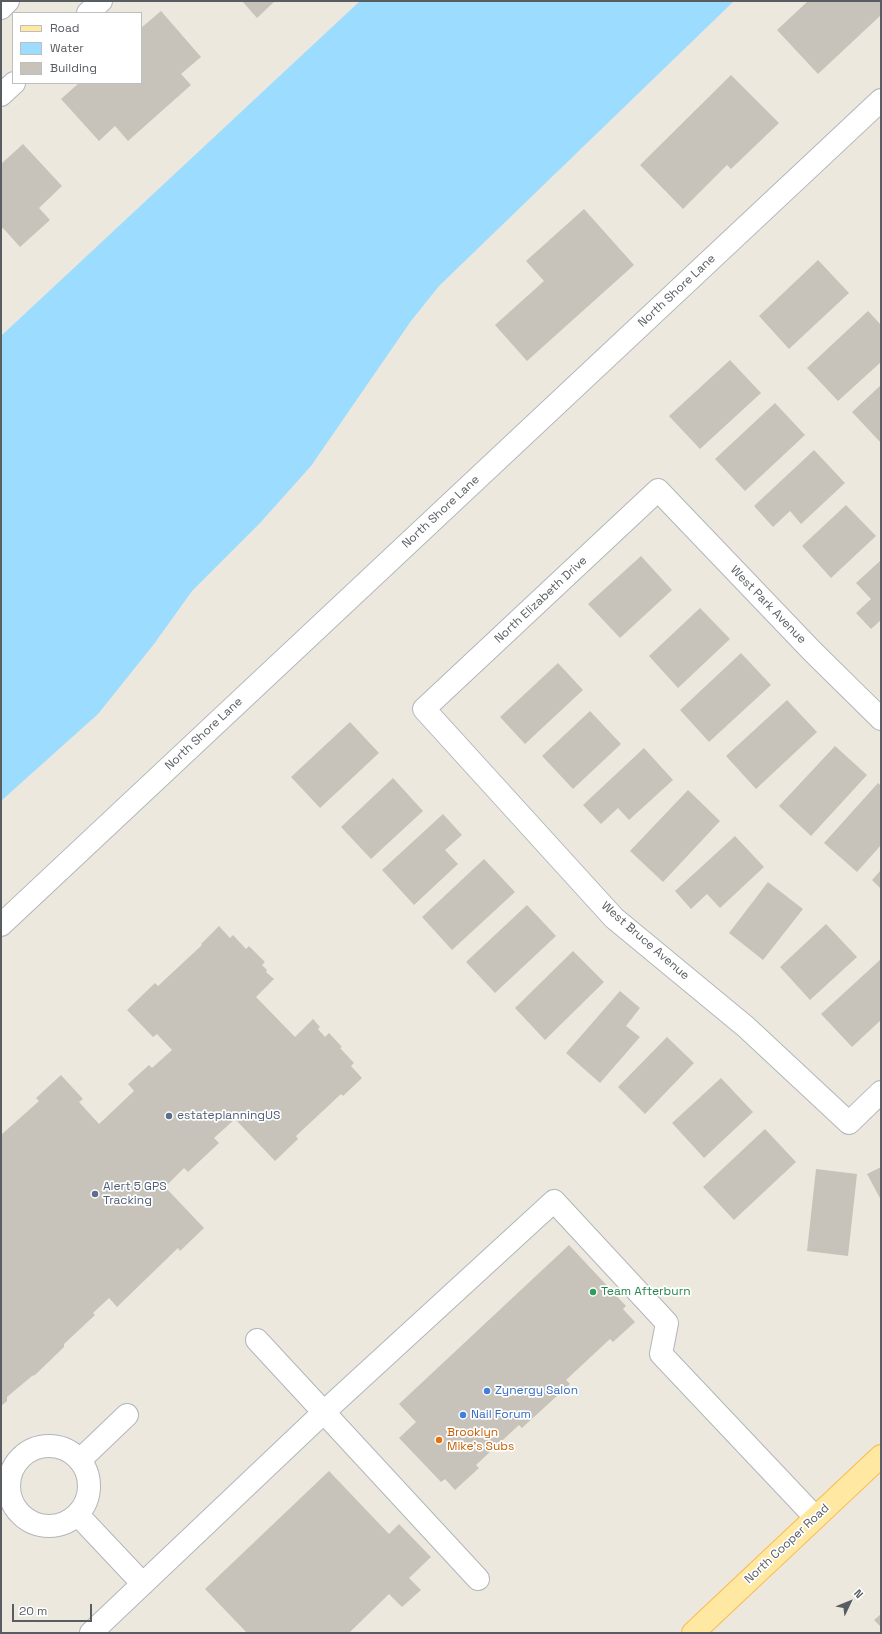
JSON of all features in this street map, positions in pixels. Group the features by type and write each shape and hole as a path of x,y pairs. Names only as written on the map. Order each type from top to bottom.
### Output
{"main road":[{"name":"North Cooper Road","path":"693,1633 881,1456"}],"street":[{"path":"1,8 8,1"},
{"path":"89,12 101,1"},
{"path":"1,95 13,84"},
{"name":"North Shore Lane","path":"1,925 881,100"},
{"name":"North Elizabeth Drive","path":"424,709 658,490"},
{"name":"West Park Avenue","path":"658,490 812,651 881,719"},
{"name":"West Bruce Avenue","path":"424,709 614,918 746,1027 849,1123 881,1092"},
{"path":"91,1633 324,1412 554,1201 667,1323 661,1354 815,1517"},
{"path":"257,1340 478,1579"},
{"path":"80,1460 127,1415"},
{"path":"43,1446 56,1447 71,1452 80,1460 86,1470 89,1494 85,1505 78,1515 68,1523 55,1526 42,1526 30,1522 21,1515 13,1504 9,1490 9,1482 15,1465 21,1457 30,1450 43,1446"},
{"path":"78,1515 143,1584"}],"water":[{"path":"360,1 734,1 439,286 411,321 311,466 260,523 192,591 154,644 98,714 1,801 1,336"}],"building":[{"path":"242,1 275,1 257,18"},
{"path":"808,1 881,1 881,15 818,74 777,30"},
{"path":"161,11 201,57 181,74 191,85 128,141 115,126 99,141 61,99 78,84 142,84 142,27"},
{"path":"731,75 779,123 731,169 727,165 683,209 640,165"},
{"path":"23,144 62,186 39,208 50,220 20,247 3,228 1,229 1,164"},
{"path":"584,209 634,265 527,361 495,325 544,281 526,261"},
{"path":"818,260 849,293 789,349 759,316"},
{"path":"868,311 881,325 881,362 838,401 807,368"},
{"path":"730,360 761,393 700,449 669,416"},
{"path":"881,385 881,443 852,412"},
{"path":"775,403 805,435 745,491 715,459"},
{"path":"814,450 845,483 801,524 790,511 773,527 754,506"},
{"path":"846,505 876,536 831,578 802,546"},
{"path":"641,556 672,590 620,638 588,604"},
{"path":"881,560 881,620 871,629 856,613 871,599 856,583"},
{"path":"700,608 730,639 678,688 649,656"},
{"path":"741,653 771,685 709,742 680,710"},
{"path":"558,663 583,690 525,744 500,717"},
{"path":"787,700 817,732 756,789 726,756"},
{"path":"590,711 621,744 573,789 542,756"},
{"path":"350,722 379,753 320,808 291,777"},
{"path":"835,746 867,775 811,836 779,806"},
{"path":"644,748 673,780 629,820 618,808 601,824 583,805"},
{"path":"393,778 423,811 371,859 341,827"},
{"path":"878,783 881,786 881,845 857,872 824,843"},
{"path":"688,790 720,821 663,882 630,851"},
{"path":"443,814 462,835 445,850 458,864 414,905 382,870"},
{"path":"735,836 764,867 720,908 707,894 691,909 675,891"},
{"path":"484,859 515,892 452,950 422,917"},
{"path":"881,870 881,889 872,880"},
{"path":"768,882 803,909 763,960 729,933"},
{"path":"527,905 556,936 495,993 466,962"},
{"path":"826,924 857,957 810,1000 780,967"},
{"path":"219,926 230,938 233,935 246,949 249,946 265,962 262,965 267,970 266,972 274,979 256,997 295,1037 313,1019 320,1027 318,1029 325,1037 329,1033 342,1047 340,1048 354,1063 351,1066 362,1078 343,1096 341,1094 296,1136 298,1139 275,1161 235,1119 214,1138 219,1143 188,1172 184,1168 165,1187 204,1228 180,1251 178,1248 117,1307 109,1298 93,1313 95,1315 64,1344 64,1347 35,1375 7,1397 7,1401 1,1406 1,1135 39,1101 36,1098 61,1075 83,1099 79,1102 99,1124 134,1091 128,1084 149,1065 152,1068 172,1050 157,1034 153,1037 127,1010 155,983 158,986 202,945 201,944"},
{"path":"573,951 604,982 545,1040 515,1008"},
{"path":"881,959 881,1020 852,1047 821,1014"},
{"path":"620,991 640,1008 626,1026 640,1037 600,1083 566,1053"},
{"path":"667,1037 694,1063 645,1114 618,1087"},
{"path":"721,1078 753,1112 704,1158 672,1123"},
{"path":"765,1129 796,1162 734,1220 703,1187"},
{"path":"881,1167 881,1200 867,1174"},
{"path":"816,1169 857,1174 848,1256 807,1251"},
{"path":"569,1245 626,1306 623,1309 635,1322 613,1342 610,1339 566,1380 570,1384 522,1428 519,1425 476,1465 479,1468 455,1490 445,1479 441,1482 399,1438 416,1422 399,1404"},
{"path":"329,1471 389,1534 399,1524 431,1557 409,1578 421,1590 402,1607 389,1594 349,1633 247,1633 205,1589"},
{"path":"881,1614 881,1627 874,1620"}],"place":[{"name":"estateplanningUS","path":"169,1116"},
{"name":"Alert 5 GPS Tracking","path":"95,1194"},
{"name":"Team Afterburn","path":"593,1292"},
{"name":"Zynergy Salon","path":"487,1391"},
{"name":"Nail Forum","path":"463,1415"},
{"name":"Brooklyn Mike's Subs","path":"439,1440"}]}
